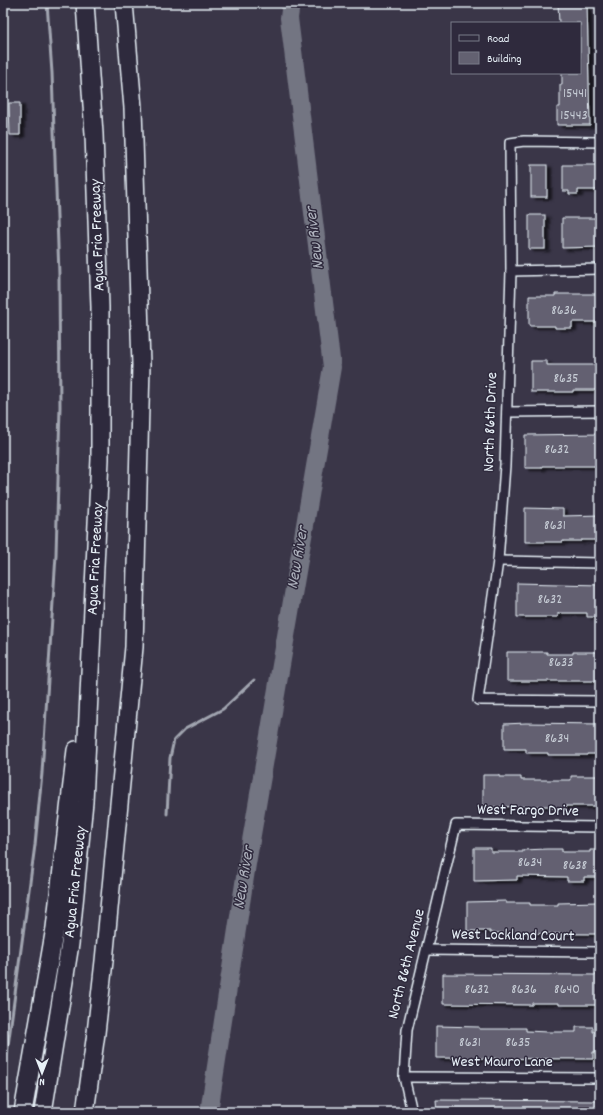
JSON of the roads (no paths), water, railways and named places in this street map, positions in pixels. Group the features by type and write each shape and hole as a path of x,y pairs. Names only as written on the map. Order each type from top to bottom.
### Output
{"highway":[{"name":"Agua Fria Freeway","path":"43,1112 70,944 84,802 100,459 100,307 94,134 85,3"},
{"path":"85,1112 104,961 134,647 141,364 133,108 124,3"},
{"path":"23,1112 55,928 95,571"}],"street":[{"name":"North 86th Drive","path":"600,142 524,140 510,143 511,271 505,465 498,561 478,700 600,701"},
{"path":"511,271 600,269"},
{"path":"507,412 600,411"},
{"path":"498,561 600,563"},
{"name":"West Fargo Drive","path":"456,825 600,827"},
{"name":"North 86th Avenue","path":"412,1112 404,1077 407,1030 456,825"},
{"name":"West Lockland Court","path":"427,950 600,952"},
{"name":"West Mauro Lane","path":"404,1077 600,1078"}],"waterway":[{"path":"3,1083 35,845 42,773 56,555 60,407 59,275 52,73 47,3"},
{"name":"New River","path":"209,1112 247,864 332,367 289,18 291,3"},
{"path":"167,814 170,758 174,740 185,729 223,709 254,680"}]}
